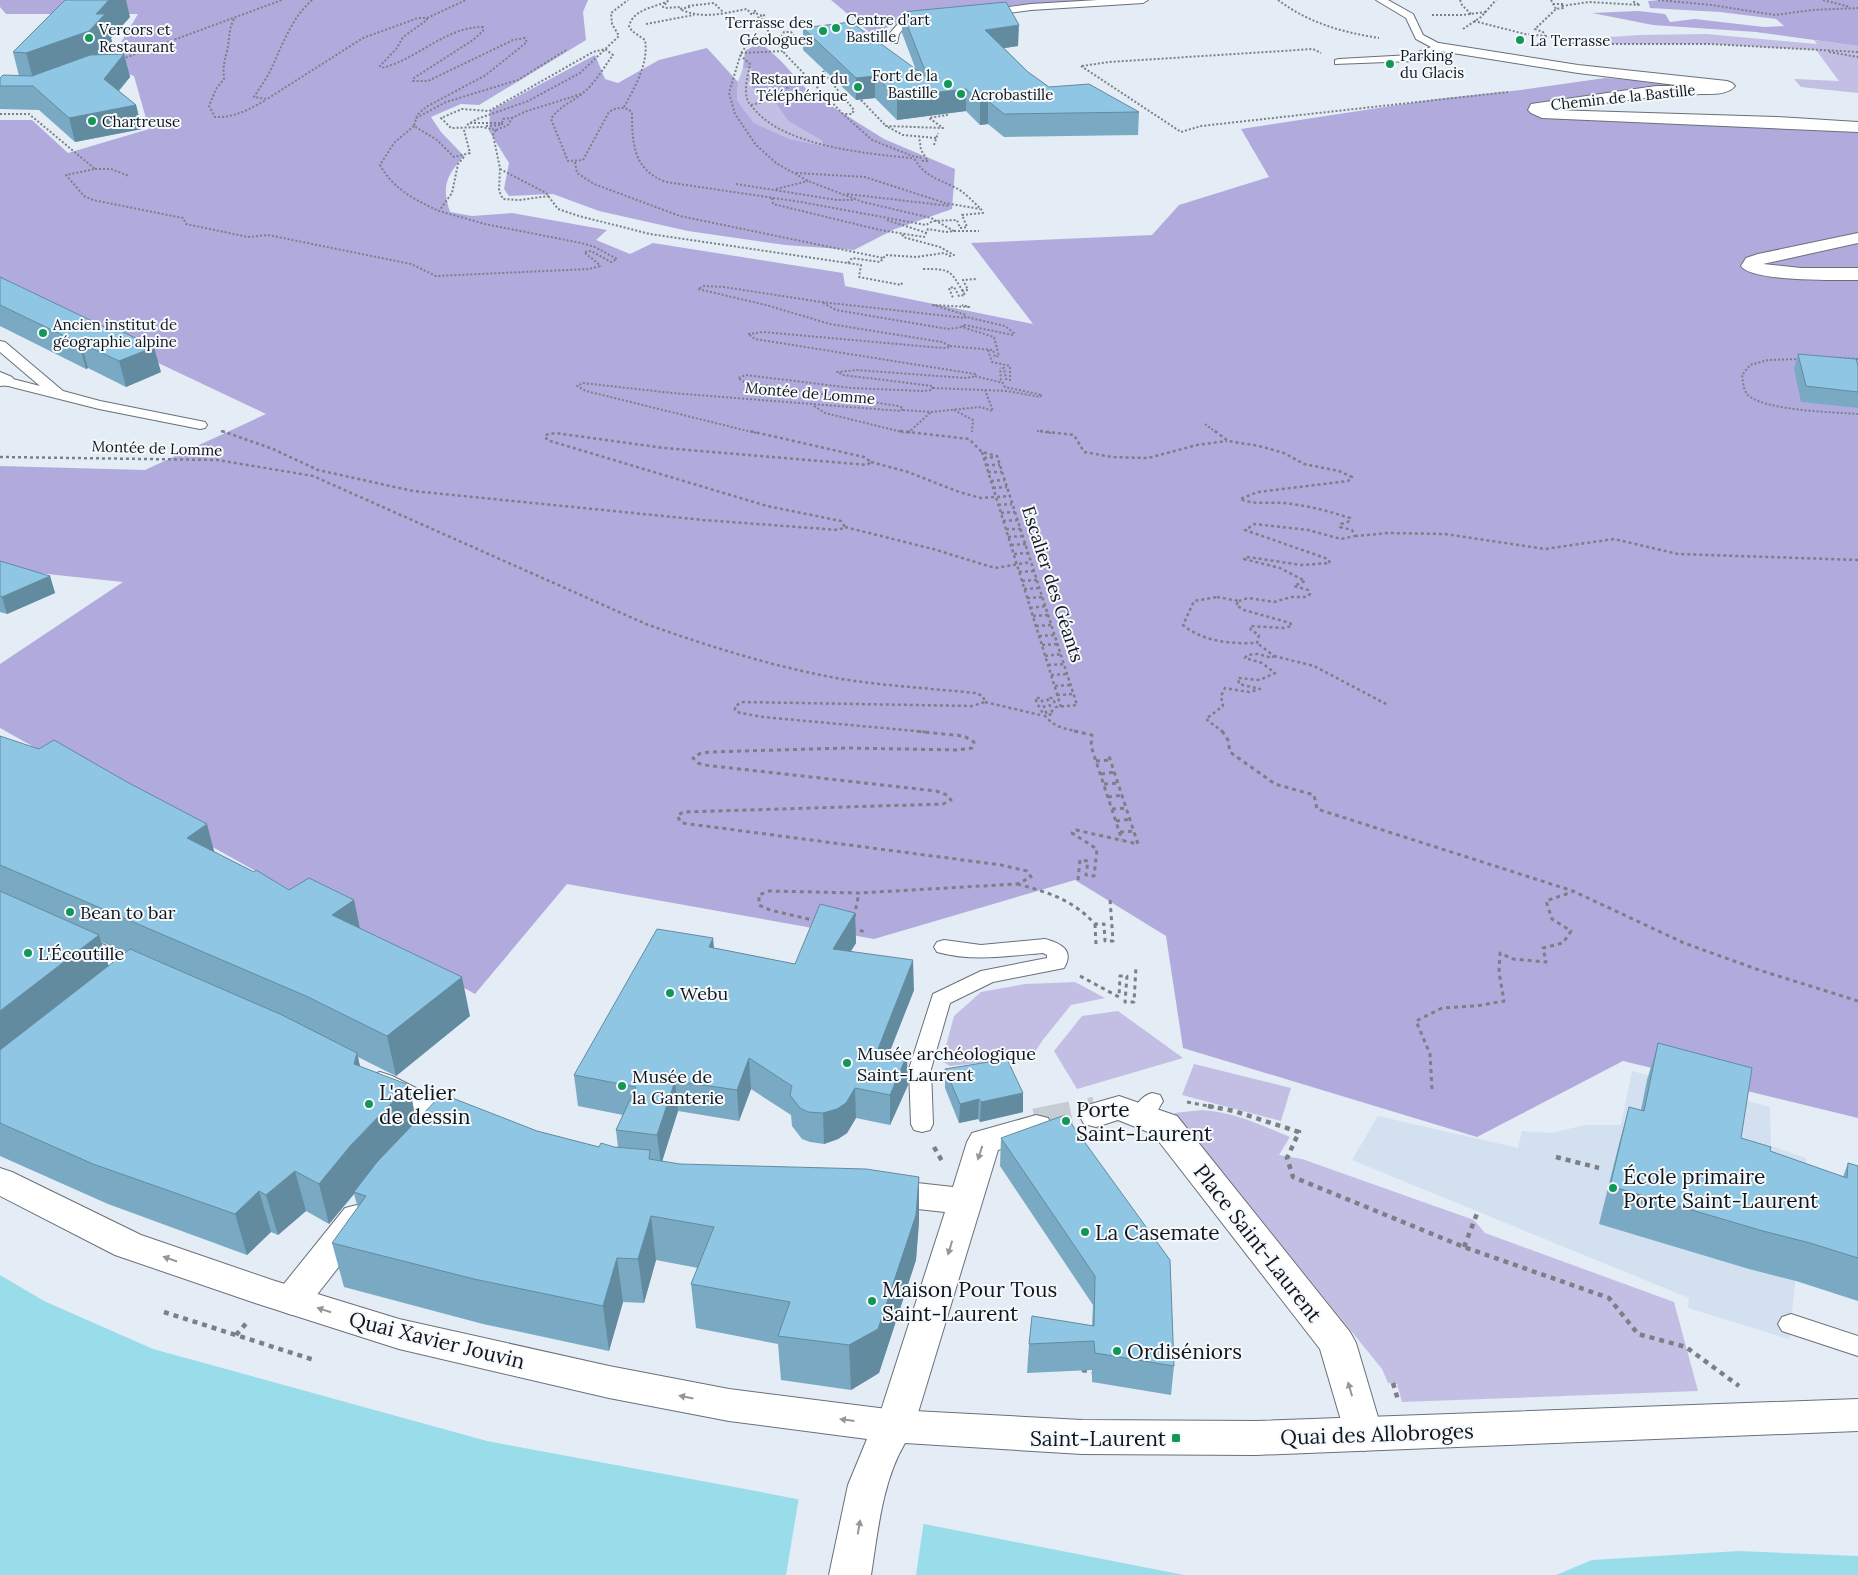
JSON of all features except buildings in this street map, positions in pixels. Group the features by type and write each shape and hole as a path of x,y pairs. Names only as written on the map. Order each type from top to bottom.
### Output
{"street":[{"name":"Chemin de la Bastille","path":"1439,47 1578,69 1727,86 1656,91 1536,107 1536,110 1542,113 1858,127"},
{"path":"1858,238 1764,258 1752,262 1750,266 1756,269 1782,272 1858,274"},
{"path":"44,930 127,981 174,988"},
{"path":"354,1071 437,1129 470,1130 489,1136"},
{"name":"Place Saint-Laurent","path":"1096,1115 1119,1108 1146,1109 1165,1125 1337,1343 1364,1434"},
{"path":"850,1575 860,1521 984,1142 1036,1127"},
{"name":"Quai Xavier Jouvin","path":"0,1181 128,1245 399,1334 609,1382 730,1405 886,1442"},
{"path":"851,1189 964,1201"},
{"path":"292,1300 374,1196"},
{"name":"Quai des Allobroges","path":"886,1442 1082,1437 1256,1438 1858,1415"}],"lane":[{"path":"973,15 1031,7 1143,0"},
{"path":"1381,0 1410,16"},
{"name":"Chemin de la Bastille","path":"1410,16 1419,37 1439,47"},
{"path":"893,40 894,34 900,27 938,21"},
{"path":"1339,62 1413,58 1439,47"},
{"path":"0,346 60,395"},
{"path":"2,380 60,395 200,425"},
{"path":"922,1124 920,1069 941,999 988,976 1057,962 1057,950 1045,946 981,952 944,947"},
{"path":"1791,1324 1858,1346"}],"path":[{"path":"118,61 282,0"},
{"path":"267,99 254,97 255,92 272,68 282,43 300,11 312,0"},
{"path":"234,18 229,28 227,51 223,60 224,79 216,89 210,106 215,117 224,118 249,110 364,38 410,20 427,18 466,0"},
{"path":"502,123 469,124 528,102 580,74 619,36 612,24 611,13 628,0"},
{"path":"624,107 640,78 642,62 646,51 645,40 628,26 629,20 634,15 670,0"},
{"path":"705,0 709,4"},
{"path":"1278,0 1310,22 1342,32 1381,38"},
{"path":"1460,0 1462,5 1471,14"},
{"path":"1439,47 1486,12 1496,0"},
{"path":"1551,0 1556,9"},
{"path":"1589,2 1594,0"},
{"path":"1553,4 1589,2 1640,5 1634,2 1636,0"},
{"path":"1658,0 1704,4 1775,15 1812,10 1853,8"},
{"path":"1823,0 1858,9"},
{"path":"666,3 663,7 669,9 714,3 724,12 714,13 716,14"},
{"path":"1520,39 1535,29 1556,9 1563,8 1562,6 1565,4"},
{"path":"689,6 680,9 694,15"},
{"path":"646,24 694,15 748,9 751,14 754,14 753,11 756,10 759,19 762,18 761,15 764,15 768,31 765,40"},
{"path":"1410,16 1486,12"},
{"path":"129,176 111,169 95,168 66,175 88,199 158,215 183,218 186,224 248,237 268,235 411,264 436,276 589,269 601,266 585,252 591,251 611,262 617,259 595,247 581,243 485,224 439,211 414,200 396,188 384,174 380,165 384,154 397,139 414,126 415,118 419,112 470,85 504,63 527,42 527,39 513,40 489,53 422,82 413,81 473,40 483,31 483,27 476,26 460,30 398,64 382,68 380,66 397,48 403,36 428,20 427,18"},
{"path":"1473,21 1520,39 1581,44 1710,44 1858,52"},
{"path":"1535,29 1543,32 1545,36"},
{"path":"778,44 784,32 791,32 802,46 809,45"},
{"path":"1520,39 1545,36 1581,44"},
{"path":"605,49 613,55 581,94 555,113 551,119 566,160 575,162 583,160 609,112 616,108 624,107 629,108 632,112 631,130 643,168 651,175 674,184 772,198 926,224 933,221 957,220 960,228 967,227 962,215 983,213 981,209 956,188 942,183 920,170 915,158 872,140 843,114 778,44 765,40 748,44 741,54 729,93 735,114 756,145 776,163 808,181 858,200 930,218 933,221 954,230"},
{"path":"512,118 508,126 496,130 482,127 451,128 441,118 462,109 489,111 593,52 605,49"},
{"path":"1313,49 1109,62 1081,66 1181,132 1201,126 1508,92"},
{"path":"415,118 446,102 518,80 566,50"},
{"path":"1816,50 1858,57"},
{"path":"741,54 784,51"},
{"path":"741,54 750,64 747,91 748,101 765,121 794,136 874,155 920,157 923,161 928,161 921,150 919,136"},
{"path":"822,72 829,68"},
{"path":"822,72 854,110 852,114 843,114"},
{"path":"822,72 832,72"},
{"path":"751,105 774,99 794,82 811,80"},
{"path":"486,126 502,125 503,119 512,118 538,106 581,94"},
{"path":"862,100 895,134 936,138"},
{"path":"886,126 943,128 929,118 947,115 940,108"},
{"path":"0,114 29,114 95,168"},
{"path":"414,126 434,137 448,154 454,157 470,153 464,130"},
{"path":"496,130 494,135 500,169 499,195 503,199 518,200 550,196"},
{"path":"934,145 938,133"},
{"path":"439,211 452,193 458,164 464,156"},
{"path":"575,162 576,173 594,184 680,216 883,258"},
{"path":"500,169 550,196 556,207 564,211 639,232 861,265 859,277 901,285 903,281"},
{"path":"794,173 866,177 945,203 981,209"},
{"path":"773,190 808,181"},
{"path":"953,182 956,188"},
{"path":"736,184 837,200 858,200"},
{"path":"843,194 981,209"},
{"path":"772,198 773,204 880,230 924,237 928,229 946,232 954,230 978,231"},
{"path":"877,216 927,234"},
{"path":"847,263 852,258 880,262 886,255 916,257 944,253 950,256 954,255 940,247 903,237 902,233"},
{"path":"923,269 950,271 965,295 959,296 954,287 949,288 953,298"},
{"path":"962,291 968,290 962,280 976,279"},
{"path":"821,302 836,310 923,326 948,328 962,327 964,325 1012,335 1014,333 1005,326 966,317 956,318 821,302 724,287 704,286 698,288 830,324 942,342 950,346 993,350 995,357 999,356 994,337 962,327"},
{"path":"962,305 968,307 944,304 933,305 966,317"},
{"path":"933,388 1008,391 1040,397 1042,395 1005,386 1003,383 975,376 970,372 924,367 759,340 748,334 763,332 931,348 947,348 950,346"},
{"path":"988,350 992,362 1010,366 1010,380 1006,379 1004,368 1000,368 1003,383"},
{"path":"1829,358 1858,359"},
{"path":"1804,359 1768,360 1750,365 1742,375 1744,389 1748,395 1761,402 1784,408 1858,414"},
{"name":"Montée de Lomme","path":"903,410 898,406 799,392 744,382 738,378 746,375 886,390 928,391 933,388 928,384 843,375 837,372 856,370 969,378 975,376"},
{"name":"Montée de Lomme","path":"870,462 864,457 714,423 586,391 577,386 583,383 812,405 893,411 903,410"},
{"path":"903,410 931,412 980,408 993,411 985,390"},
{"path":"812,405 832,415 908,433 970,439 982,452 1061,707"},
{"path":"954,410 973,420 972,432"},
{"path":"908,433 931,412"},
{"path":"1205,424 1228,441"},
{"path":"200,425 274,449 318,470 413,491 823,530 839,530 845,527 933,549 995,568 1031,562"},
{"path":"1037,431 1074,435 1084,452 1112,457 1148,458 1197,445 1228,441 1259,446 1284,453 1304,464 1339,471 1352,477 1348,481 1258,492 1240,498 1246,502 1282,503 1344,516 1350,518 1350,521 1341,524 1340,528 1352,530 1355,536"},
{"path":"845,527 844,523 841,522 767,506 547,440 545,435 555,433 664,448 841,464 859,465 870,462 908,472 959,492 981,498 1010,496"},
{"path":"982,452 997,456"},
{"path":"984,458 997,456"},
{"name":"Escalier des Géants","path":"997,456 1074,694"},
{"name":"Montée de Lomme","path":"0,457 218,460 313,476 646,624 685,638 769,663 818,674 862,682 975,693 983,696 985,702"},
{"path":"986,466 1000,465"},
{"path":"313,476 318,470"},
{"path":"988,472 1002,472"},
{"path":"991,481 1005,480"},
{"path":"993,488 1007,487"},
{"path":"998,505 1012,504"},
{"path":"1001,513 1015,512"},
{"path":"1003,521 1018,520"},
{"path":"1388,705 1314,666 1274,656 1256,643 1230,644 1191,632 1182,625 1194,601 1217,597 1239,601 1248,598 1281,601 1291,597 1307,597 1310,594 1308,590 1294,586 1305,581 1297,575 1244,559 1248,557 1296,563 1325,565 1330,563 1328,560 1310,552 1260,538 1245,530 1255,524 1308,530 1341,539 1355,536 1389,534 1445,534 1545,549 1614,539 1678,554 1858,560"},
{"path":"1006,529 1020,528"},
{"path":"1008,537 1023,536"},
{"path":"1011,545 1026,544"},
{"path":"1014,554 1028,553"},
{"path":"1019,572 1034,571"},
{"path":"1022,581 1037,580"},
{"path":"1024,589 1040,588"},
{"path":"1027,598 1042,597"},
{"path":"1239,601 1236,605 1244,610 1290,623 1292,626 1287,629 1259,625 1250,626 1251,630 1259,635 1256,643"},
{"path":"1030,608 1045,606"},
{"path":"1033,616 1048,615"},
{"path":"1036,626 1052,625"},
{"path":"1039,636 1054,635"},
{"path":"1042,645 1057,644"},
{"path":"1045,656 1061,654"},
{"path":"1274,656 1272,658 1258,654 1247,655 1245,658 1262,663 1274,673 1260,680 1238,678 1240,684 1260,689 1249,692 1225,688 1220,696 1223,706 1206,719 1225,733 1229,741 1230,752 1275,784 1314,795 1317,809 1573,891 1684,942 1759,970 1858,1001"},
{"path":"1048,666 1064,664"},
{"path":"1051,676 1067,674"},
{"path":"1055,686 1070,685"},
{"path":"1058,695 1074,694 1077,705 1056,707 1053,698 1047,698 1053,714 1047,715 1041,698 1035,698 1041,715 1049,724 1092,735 1091,746 1122,840"},
{"path":"1017,884 1031,876 1027,871 1001,865 682,823 677,816 682,812 693,811 943,804 951,800 948,795 936,791 704,765 698,763 693,758 699,754 846,748 958,750 972,748 974,742 964,736 763,717 740,713 735,710 734,706 743,702 972,706 985,702 1041,715"},
{"path":"1078,880 1080,860 1088,861 1086,875 1094,876 1097,849 1072,833 1076,830 1138,844 1108,752"},
{"path":"1096,761 1111,760"},
{"path":"1100,774 1115,772"},
{"path":"1104,784 1119,783"},
{"path":"1108,797 1123,795"},
{"path":"1112,809 1126,808"},
{"path":"1116,821 1130,819"},
{"path":"1120,832 1134,831"},
{"path":"824,922 770,910 759,905 759,895 769,891 859,893 1017,884 1060,895 1088,914 1095,924 1096,944"},
{"path":"1432,1089 1433,1062 1429,1046 1416,1021 1442,1008 1476,1006 1504,1001 1504,990 1497,966 1500,953 1513,959 1546,962 1543,948 1563,944 1571,931 1552,919 1546,900 1573,891"},
{"path":"859,893 851,929 867,932"},
{"path":"1095,924 1104,924 1105,941 1113,941 1110,899"},
{"path":"1057,962 1119,997 1120,976 1127,976 1125,1002 1134,1002 1136,967"},
{"path":"1146,1109 1180,1100 1234,1111 1299,1132 1287,1158 1292,1177 1464,1247 1609,1298 1638,1334 1686,1346 1741,1387"},
{"path":"1556,1157 1599,1168"},
{"path":"1464,1247 1478,1211"},
{"path":"164,1312 314,1360"},
{"path":"236,1335 250,1318"},
{"path":"1075,1369 1092,1372"}],"shaded area":[{"path":"0,0 588,0 583,12 586,40 479,105 461,104 431,117 441,132 464,156 453,169 447,181 446,195 450,212 472,216 512,213 607,230 596,240 630,254 653,243 843,273 845,286 1033,324 971,243 1152,235 1179,205 1269,177 1241,129 1437,99 1605,78 1677,83 1683,86 1536,110 1858,127 1858,1118 1623,1061 1477,1137 1183,1048 1166,936 1075,880 874,939 567,884 475,994 0,728 0,664 123,582 0,569 0,466 145,470 266,414 0,288 0,120 32,120 68,153 149,129 134,76 107,66 138,14 6,14 0,7"},
{"path":"831,0 1096,0 1015,5 958,17 891,25 874,36"},
{"path":"1858,0 1858,46 1756,32 1653,25 1592,13 1638,11 1665,14 1670,22 1695,19 1764,27 1784,26 1776,19 1720,12 1650,8 1648,1"},
{"path":"1707,34 1817,44 1814,40 1858,46 1858,93 1801,87 1794,79 1839,81 1816,50 1710,44 1581,44 1557,36 1581,39 1639,35"},
{"path":"760,42 781,61 809,92 884,139 955,169 952,209 895,229 854,250 785,245 688,231 599,211 553,194 509,196 504,189 509,163 489,131 490,111 595,55 605,79 618,83 659,60 707,48 738,82 737,100 754,123 790,139 823,146 822,141 788,121 775,102 752,88 752,68 743,68 745,51"},
{"path":"743,68 752,68 752,88 775,102 788,121 822,141 824,147 790,139 754,123 737,100 738,82"},
{"path":"1075,982 1105,998 1071,1005 1031,1058 950,1066 942,1061 954,1016 981,992 1025,984"},
{"path":"1118,1011 1183,1058 1077,1089 1054,1051 1082,1016"},
{"path":"1194,1064 1291,1088 1281,1121 1182,1095"},
{"name":"École primaire Porte Saint-Laurent","path":"1632,1071 1770,1107 1771,1146 1806,1158 1804,1205 1789,1339 1688,1308 1689,1298 1352,1160 1378,1116 1518,1148 1522,1131 1551,1133 1585,1125 1621,1125"},
{"path":"1202,1110 1236,1116 1290,1137 1279,1155 1302,1159 1474,1220 1485,1233 1674,1302 1698,1391 1402,1402 1397,1384 1388,1383 1382,1369 1174,1113"}],"water":[{"path":"0,1275 44,1301 153,1349 487,1441 761,1492 1184,1575 0,1575"},
{"path":"1739,1551 1858,1556 1858,1575 1556,1575 1592,1560"}],"pier":[{"path":"799,1497 924,1521 916,1575 786,1575"}],"tunnel":[{"path":"1036,1127 1096,1115"}],"place":[{"name":"Centre d'art Bastille","path":"836,28"},
{"name":"Terrasse des Géologues","path":"823,31"},
{"name":"Vercors et Restaurant","path":"89,38"},
{"name":"La Terrasse","path":"1520,40"},
{"name":"Parking du Glacis","path":"1390,64"},
{"name":"Fort de la Bastille","path":"948,84"},
{"name":"Restaurant du Téléphérique","path":"858,87"},
{"name":"Acrobastille","path":"961,94"},
{"name":"Chartreuse","path":"92,121"},
{"name":"Ancien institut de géographie alpine","path":"43,333"},
{"name":"Bean to bar","path":"70,912"},
{"name":"L'Écoutille","path":"28,953"},
{"name":"Webu","path":"670,993"},
{"name":"Musée archéologique Saint-Laurent","path":"847,1063"},
{"name":"Musée de la Ganterie","path":"622,1086"},
{"name":"L'atelier de dessin","path":"369,1104"},
{"name":"Porte Saint-Laurent","path":"1066,1121"},
{"name":"École primaire Porte Saint-Laurent","path":"1613,1188"},
{"name":"La Casemate","path":"1085,1232"},
{"name":"Maison Pour Tous Saint-Laurent","path":"872,1301"},
{"name":"Ordiséniors","path":"1117,1351"},
{"name":"Saint-Laurent","path":"1176,1438"}]}
